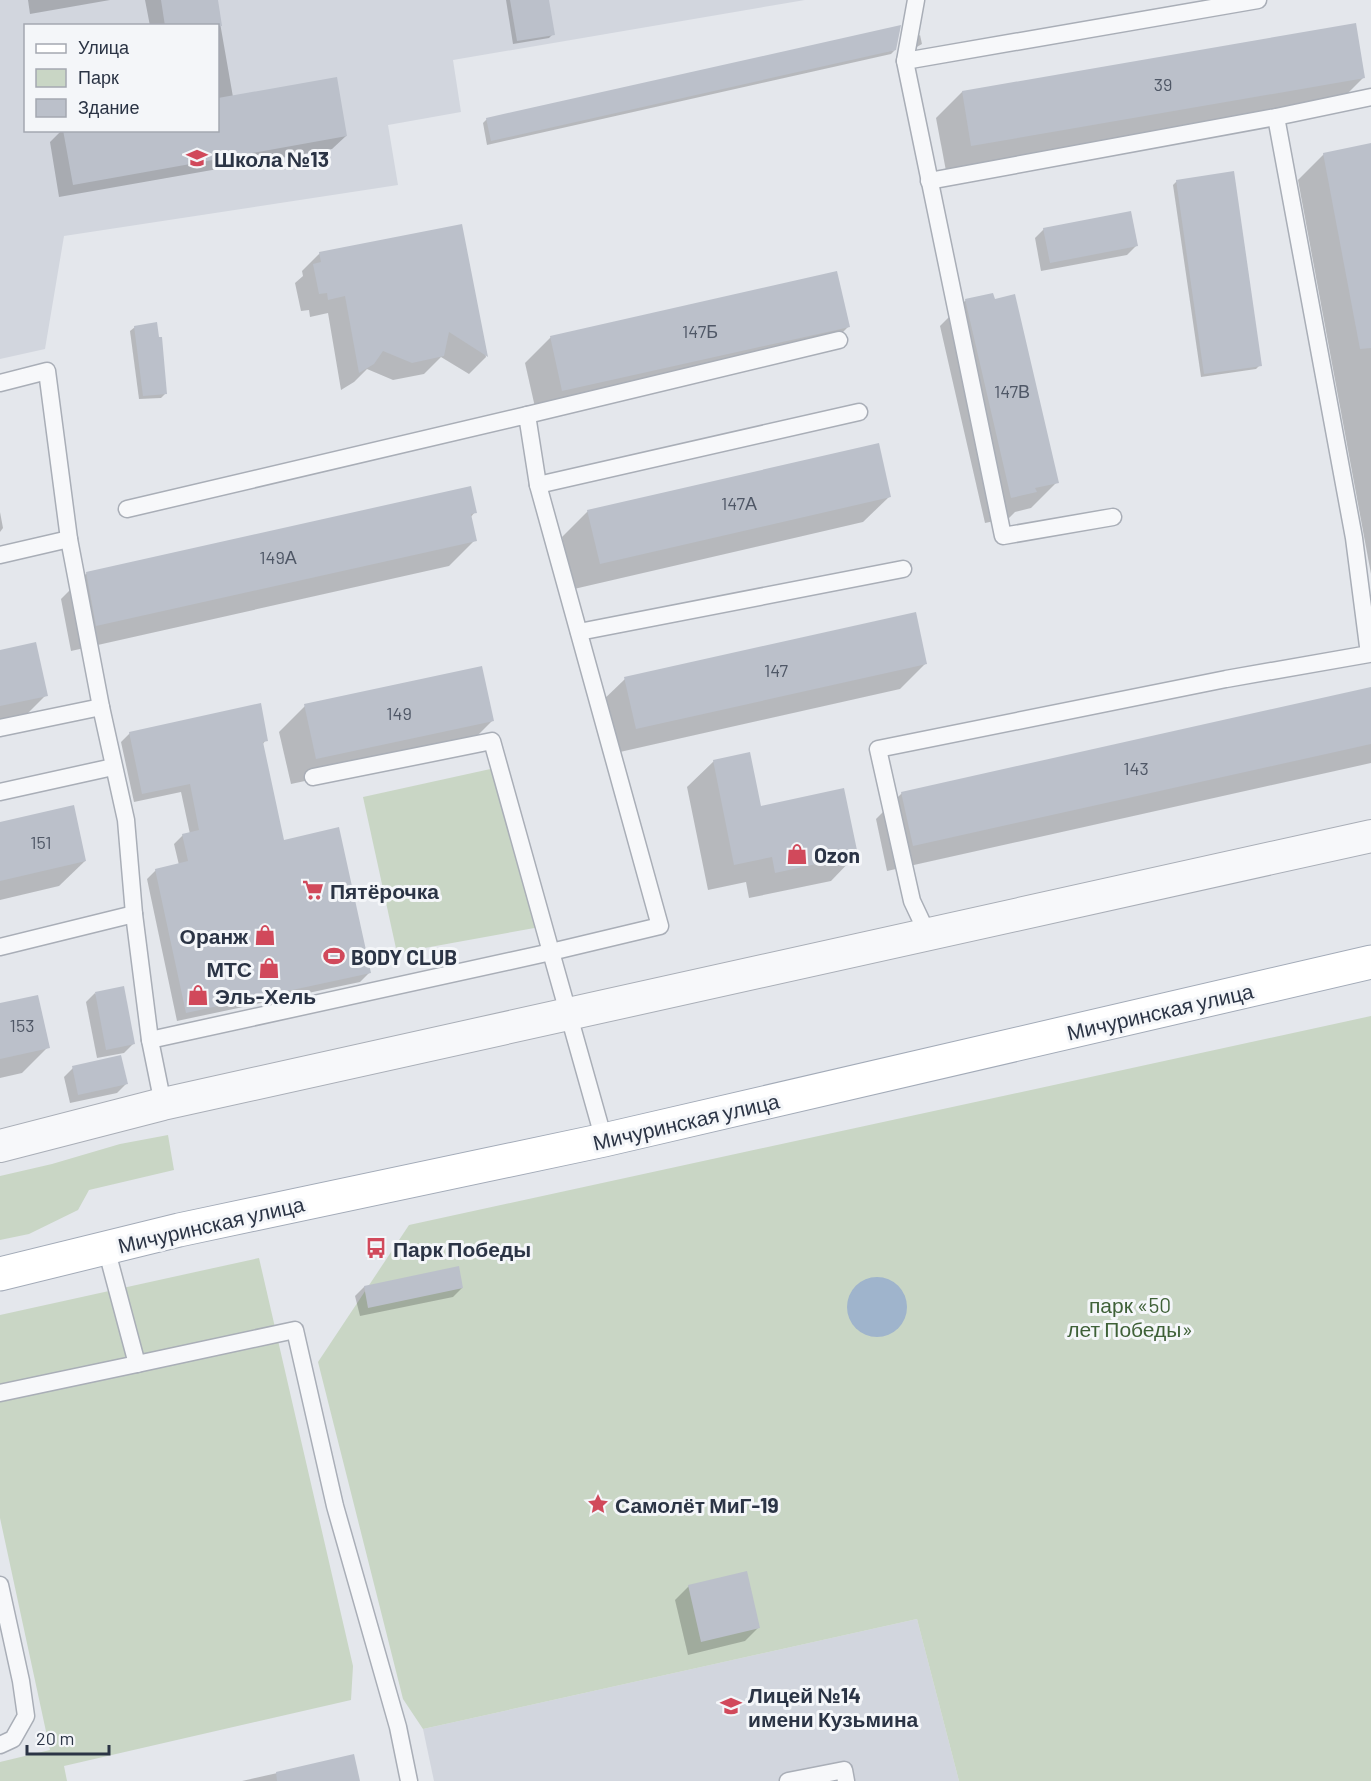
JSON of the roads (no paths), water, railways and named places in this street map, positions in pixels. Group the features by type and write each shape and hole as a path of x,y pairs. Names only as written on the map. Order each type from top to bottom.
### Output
{"main road":[{"name":"Мичуринская улица","path":"0,1274 314,1201 604,1140 1371,962"}],"street":[{"path":"0,1146 163,1104 1371,836"}],"lane":[{"path":"916,0 904,61 1003,536 1113,517"},
{"path":"904,61 1257,0"},
{"path":"929,181 1276,117 1371,97"},
{"path":"928,935 912,901 878,749 1226,679 1369,654 1354,538 1276,117"},
{"path":"127,509 839,340"},
{"path":"0,383 46,371 69,539 101,707 126,820 134,914 150,1040 163,1104"},
{"path":"538,485 859,412"},
{"path":"150,1040 660,926 538,485 527,415"},
{"path":"0,555 69,539"},
{"path":"579,632 903,569"},
{"path":"0,728 101,707"},
{"path":"313,777 492,741 604,1140"},
{"path":"0,792 113,766"},
{"path":"0,948 134,914"},
{"path":"105,1248 137,1364"},
{"path":"0,1393 295,1330 335,1506 398,1727 410,1781"},
{"path":"0,1585 21,1681 26,1716 13,1739 0,1745"},
{"path":"788,1781 844,1770 846,1781"}],"water":[{"path":"871,1277 883,1277 899,1285 905,1295 907,1307 905,1319 899,1329 883,1337 871,1337 855,1329 847,1313 847,1301 855,1285"}],"place":[{"name":"Школа №13","path":"197,158"},
{"name":"Ozon","path":"797,854"},
{"name":"Пятёрочка","path":"313,890"},
{"name":"Оранж","path":"265,935"},
{"name":"BODY CLUB","path":"334,956"},
{"name":"МТС","path":"269,968"},
{"name":"Эль-Хель","path":"198,995"},
{"name":"Парк Победы","path":"376,1248"},
{"name":"Самолёт МиГ-19","path":"598,1504"},
{"name":"Лицей №14 имени Кузьмина","path":"731,1706"}],"park label":[{"name":"парк «50 лет Победы»","path":"1130,1316"}]}
